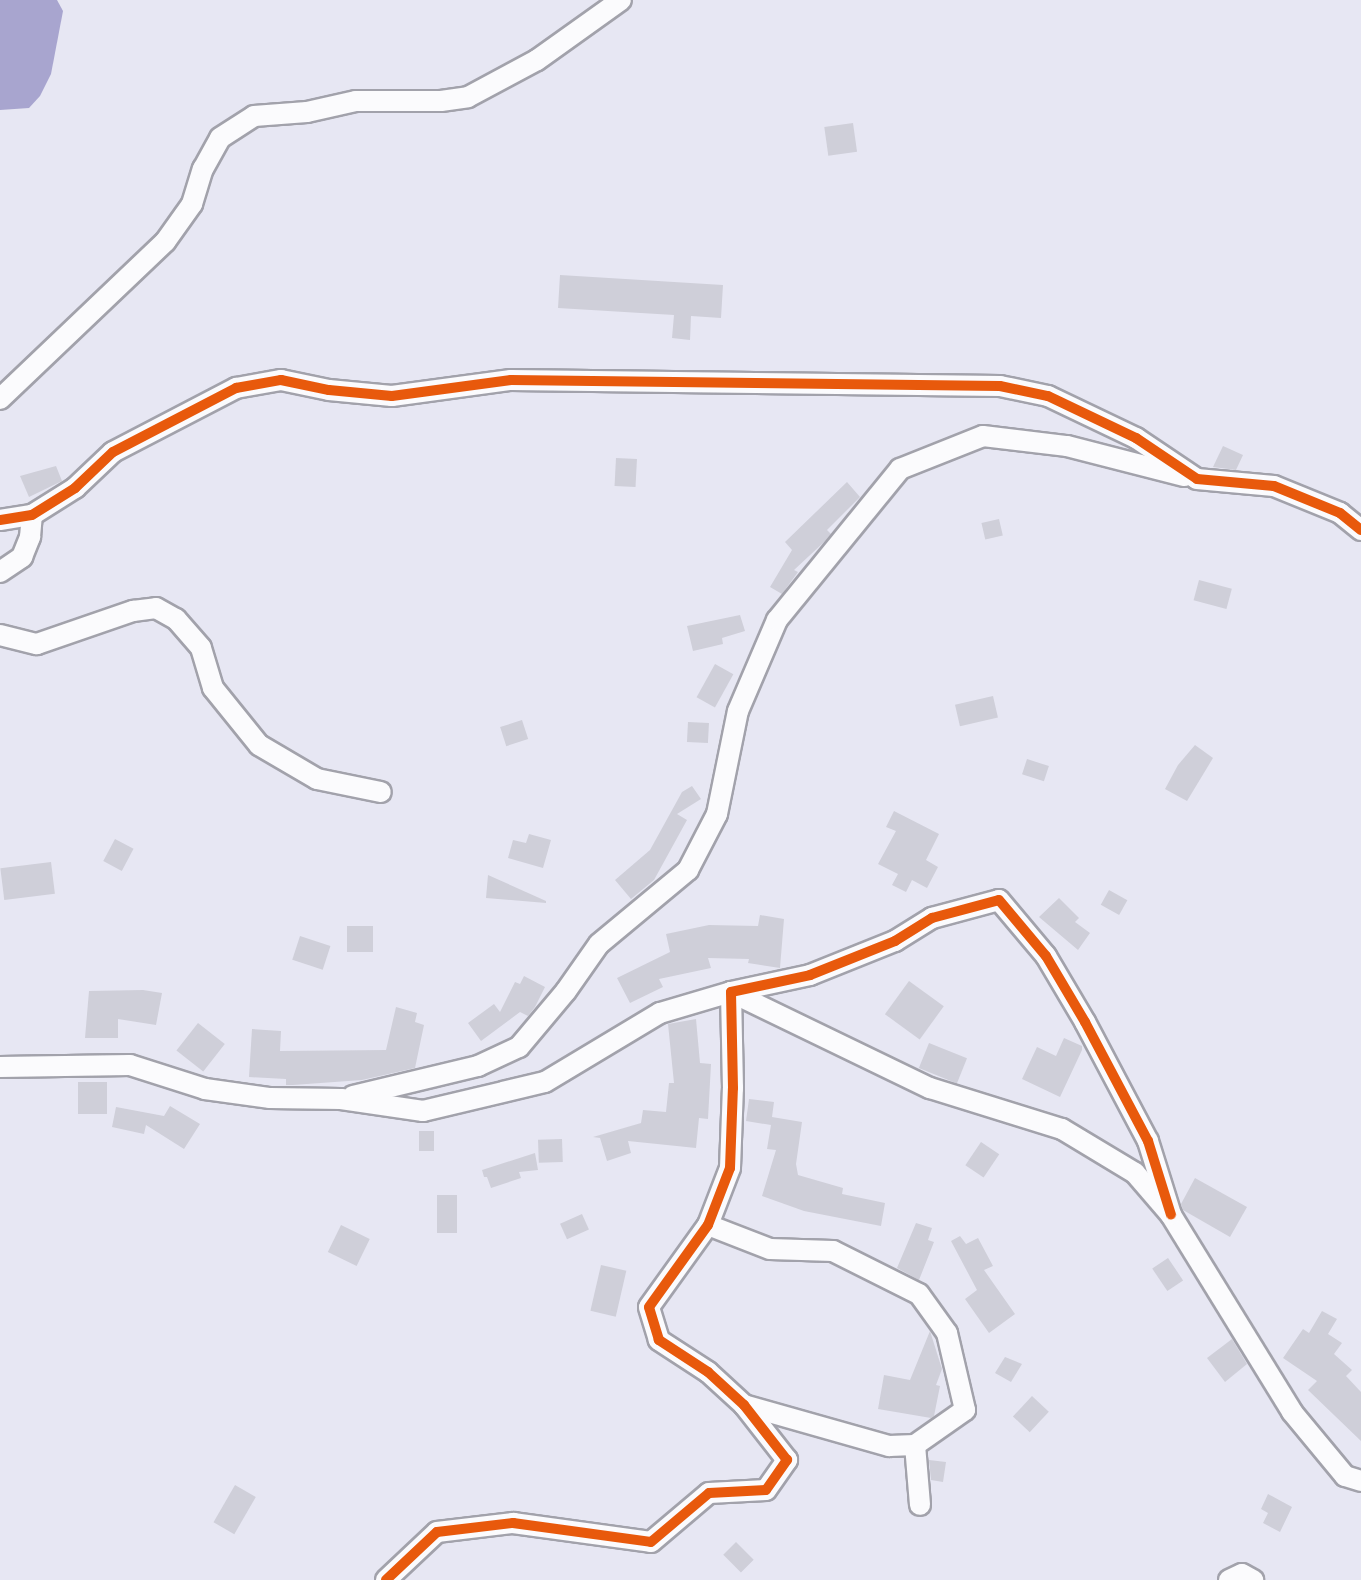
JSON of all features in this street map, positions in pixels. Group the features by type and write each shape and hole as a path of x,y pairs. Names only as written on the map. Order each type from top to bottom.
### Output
{"street":[{"path":"0,399 165,242 192,204 203,169 220,138 254,116 307,112 356,101 441,101 468,97 537,60 621,0"},
{"path":"0,520 32,515 75,488 113,452 236,388 281,380 329,390 392,396 511,380 1000,386 1048,396 1136,438 1197,479"},
{"path":"341,1099 478,1066 519,1047 566,991 599,944 688,870 717,814 738,711 777,620 900,469 983,436 1067,446 1197,479 1274,486 1340,513 1361,530"},
{"path":"0,572 22,557 30,537 32,515"},
{"path":"0,635 37,644 133,611 156,608 176,619 201,648 213,688 259,745 317,779 381,792"},
{"path":"0,1067 130,1065 205,1089 270,1098 341,1099 423,1111 545,1082 660,1013 731,992 810,975 895,941 932,918 999,900 1046,956 1085,1022 1148,1141 1171,1215"},
{"path":"731,992 930,1088 1062,1129 1135,1173 1171,1215 1292,1412 1345,1476 1361,1481"},
{"path":"386,1580 437,1532 513,1523 651,1542 709,1493 766,1490 787,1460 744,1405 708,1372 659,1340 649,1307 708,1225 730,1168 733,1088 731,992"},
{"path":"708,1225 770,1249 833,1251 919,1294 947,1333 965,1410 915,1445 889,1446 744,1405"},
{"path":"915,1445 920,1505"},
{"path":"1229,1580 1242,1574 1253,1580"}],"water":[{"path":"0,0 57,0 63,11 51,74 40,96 29,108 0,110"}],"building":[{"path":"853,123 857,152 828,156 824,127"},
{"path":"560,275 723,285 721,318 691,316 690,340 672,338 674,315 558,308"},
{"path":"1223,446 1243,455 1236,470 1213,467"},
{"path":"616,458 637,459 636,487 615,486"},
{"path":"56,466 62,481 29,497 20,476"},
{"path":"847,482 860,497 827,530 831,534 823,543 794,570 798,572 782,594 770,587 792,550 785,542"},
{"path":"999,519 1003,536 985,540 981,523"},
{"path":"1199,580 1232,589 1226,609 1194,600"},
{"path":"740,615 745,631 722,638 723,644 693,651 687,626"},
{"path":"715,664 733,674 715,707 697,697"},
{"path":"993,696 998,717 960,726 955,705"},
{"path":"522,720 528,739 506,746 500,727"},
{"path":"688,722 709,723 708,743 687,742"},
{"path":"1195,745 1213,758 1187,801 1165,789 1178,765"},
{"path":"1027,759 1049,766 1044,781 1022,774"},
{"path":"692,786 701,799 677,814 687,820 654,880 631,899 615,880 650,850 682,792"},
{"path":"894,811 939,834 926,860 938,867 927,888 912,880 906,892 892,885 898,874 878,864 896,831 886,827"},
{"path":"529,834 551,840 543,868 508,858 513,840 526,843"},
{"path":"115,839 134,849 122,871 103,861"},
{"path":"51,862 55,894 4,900 0,868"},
{"path":"488,875 546,901 546,903 486,898"},
{"path":"1109,890 1127,900 1119,915 1101,905"},
{"path":"1059,898 1079,918 1075,922 1090,933 1078,950 1039,917"},
{"path":"760,915 784,919 780,968 748,963 749,959 708,958 711,968 659,979 663,987 630,1003 617,978 670,952 666,934 709,925 758,926"},
{"path":"347,926 373,926 373,952 347,952"},
{"path":"300,936 330,946 323,970 292,960"},
{"path":"524,976 545,987 535,1007 528,1016 520,1012 481,1041 468,1023 494,1004 500,1012 515,982 520,984"},
{"path":"909,981 944,1006 920,1039 885,1014"},
{"path":"143,990 162,993 156,1025 118,1019 118,1038 85,1038 89,991"},
{"path":"396,1007 417,1013 415,1022 424,1025 415,1068 362,1080 293,1085 286,1085 286,1079 249,1077 252,1029 281,1031 280,1051 386,1050"},
{"path":"696,1019 700,1063 711,1064 708,1119 699,1118 696,1148 628,1141 631,1153 607,1161 600,1138 593,1137 641,1123 643,1110 666,1112 669,1083 674,1083 668,1024"},
{"path":"198,1023 225,1044 203,1072 176,1051"},
{"path":"1064,1038 1082,1046 1082,1050 1060,1097 1022,1079 1037,1047 1056,1056"},
{"path":"929,1043 967,1058 957,1083 919,1068"},
{"path":"78,1082 107,1082 107,1114 78,1114"},
{"path":"749,1099 774,1102 772,1117 802,1122 796,1164 798,1175 843,1188 842,1194 885,1203 881,1226 804,1211 762,1196 776,1150 767,1149 771,1125 746,1121"},
{"path":"170,1106 200,1124 184,1149 146,1125 144,1134 112,1127 116,1107 164,1116"},
{"path":"419,1131 434,1131 434,1151 419,1151"},
{"path":"562,1139 563,1162 539,1163 538,1140"},
{"path":"981,1142 999,1154 984,1178 965,1165"},
{"path":"535,1153 538,1170 519,1172 521,1178 491,1188 487,1177 484,1177 482,1170"},
{"path":"1195,1178 1247,1207 1230,1237 1183,1210 1181,1204"},
{"path":"437,1195 457,1195 457,1233 437,1233"},
{"path":"582,1214 589,1230 567,1239 560,1224"},
{"path":"916,1223 932,1228 928,1240 934,1242 919,1280 897,1268"},
{"path":"341,1225 370,1239 357,1266 328,1252"},
{"path":"960,1236 966,1244 978,1238 993,1266 984,1270 1015,1314 989,1333 965,1299 977,1290 951,1241"},
{"path":"1168,1258 1183,1280 1167,1291 1152,1269"},
{"path":"601,1265 626,1271 616,1317 590,1311"},
{"path":"1322,1311 1337,1319 1328,1334 1342,1343 1334,1354 1352,1370 1346,1376 1361,1392 1361,1441 1308,1390 1317,1381 1283,1358 1303,1329 1309,1333"},
{"path":"930,1331 942,1369 936,1385 940,1386 934,1416 878,1409 884,1375 910,1380"},
{"path":"1232,1339 1247,1364 1225,1382 1207,1358"},
{"path":"1005,1357 1022,1364 1011,1382 995,1373"},
{"path":"1032,1396 1049,1412 1030,1432 1013,1416"},
{"path":"929,1460 946,1462 943,1482 931,1480"},
{"path":"235,1485 256,1497 234,1534 214,1522"},
{"path":"1268,1494 1292,1507 1280,1532 1263,1523 1268,1513 1261,1509"},
{"path":"736,1542 754,1560 741,1572 723,1555"}],"cycle path":[{"path":"0,520 32,515 75,488 113,452 236,388 281,380 329,390 392,396 511,380 1000,386 1048,396 1136,438 1197,479 1274,486 1340,513 1361,530"},
{"path":"386,1580 437,1532 513,1523 651,1542 709,1493 766,1490 787,1460 744,1405 708,1372 659,1340 649,1307 708,1225 730,1168 733,1088 731,992 810,975 895,941 932,918 999,900 1046,956 1085,1022 1148,1141 1171,1215"}]}
